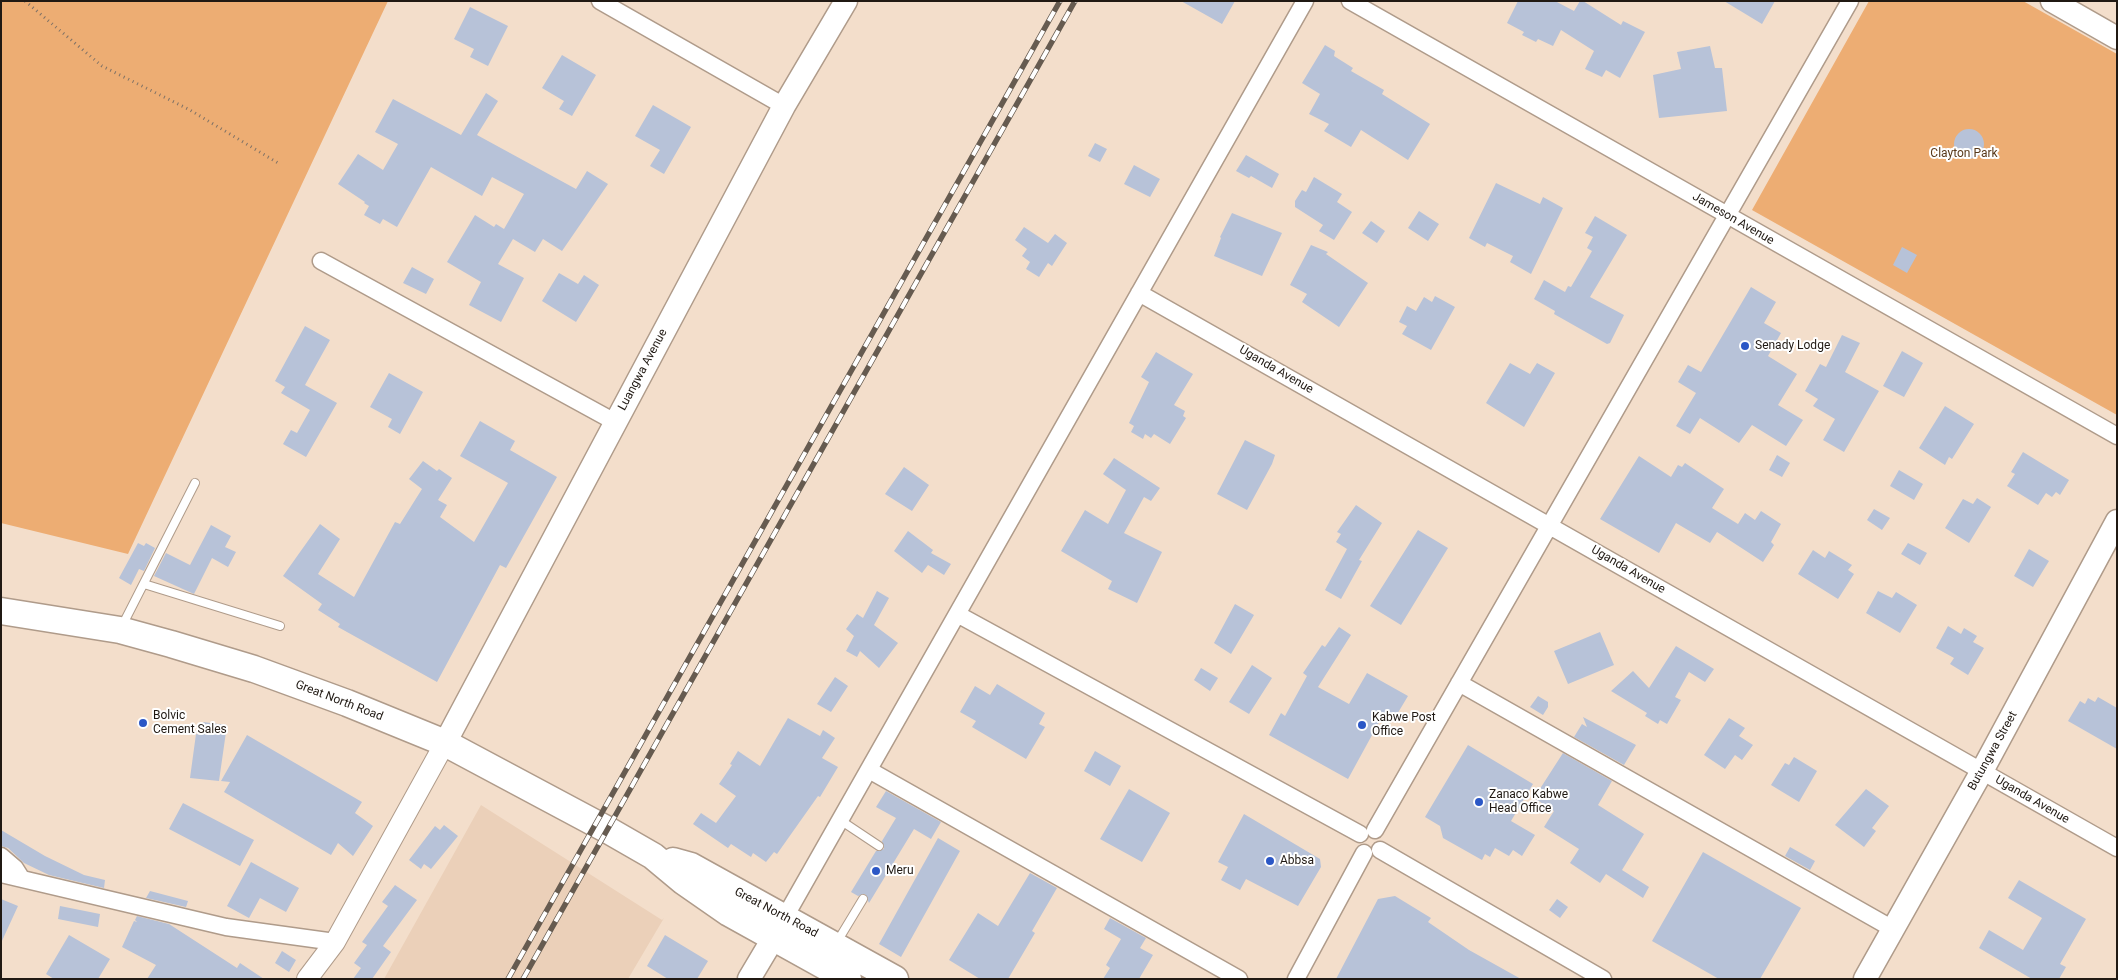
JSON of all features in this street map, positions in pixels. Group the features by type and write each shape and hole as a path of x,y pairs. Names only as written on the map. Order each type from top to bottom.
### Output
{"highway":[{"name":"Great North Road","path":"1,611 120,630 254,669 445,742 652,856 683,881 729,913 835,945 895,979"},
{"name":"Great North Road","path":"780,927 848,979"}],"main road":[{"name":"Luangwa Avenue","path":"445,742 784,106 846,1"},
{"path":"2052,1 2117,38"},
{"name":"Butungwa Street","path":"1865,979 1982,771 2117,522"},
{"path":"749,979 780,927"}],"street":[{"path":"600,1 784,106"},
{"path":"780,927 1304,1"},
{"name":"Jameson Avenue","path":"1350,1 2117,436"},
{"path":"1603,979 1357,844 1367,832 1459,683 1850,1"},
{"path":"321,261 615,422"},
{"name":"Uganda Avenue","path":"1139,293 2117,848"},
{"path":"957,614 1382,839 1372,852 1296,979"},
{"path":"1459,683 1893,929"},
{"path":"307,979 335,942 445,742"},
{"path":"869,770 1239,979"},
{"path":"1,856 16,868 22,879"},
{"path":"1,874 226,927 335,942"}],"lane":[{"path":"120,630 195,483"},
{"path":"144,584 280,626"},
{"path":"840,820 879,846"},
{"path":"835,945 863,899"}],"path":[{"path":"25,1 102,66 190,110 278,163"}],"shaded area":[{"path":"481,805 662,920 664,918 628,979 384,979"}],"green space":[{"path":"1,1 388,1 128,554 1,523"},
{"name":"Clayton Park","path":"1869,1 2023,1 2117,54 2117,415 1752,210"}],"building":[{"path":"1181,1 1235,1 1222,24"},
{"path":"1518,1 1555,1 1574,11 1580,1 1583,1 1621,25 1623,21 1645,32 1620,78 1606,70 1602,77 1585,69 1594,51 1561,30 1553,46 1538,39 1536,42 1522,35 1524,32 1507,23"},
{"path":"1724,1 1775,1 1762,24"},
{"path":"470,7 508,26 488,66 470,57 474,49 454,39"},
{"path":"1325,45 1335,51 1334,56 1353,68 1351,71 1384,90 1382,94 1430,124 1408,160 1361,130 1351,147 1324,131 1329,124 1309,114 1320,94 1302,83"},
{"path":"1710,46 1715,68 1722,68 1727,111 1659,118 1653,75 1681,69 1677,52"},
{"path":"562,55 596,75 572,116 559,109 564,101 542,88"},
{"path":"486,93 498,101 477,135 576,189 587,171 608,184 562,251 543,239 535,252 513,239 498,264 524,278 501,322 469,305 481,282 447,262 475,215 494,227 496,224 504,229 524,194 492,177 482,196 431,167 397,227 383,219 380,224 364,215 369,206 338,184 358,154 383,170 398,144 375,132 393,99 461,135"},
{"path":"653,105 691,127 664,174 650,166 660,150 635,136"},
{"path":"1969,129 1980,133 1984,144 1980,155 1969,159 1958,155 1954,144 1958,133"},
{"path":"1095,143 1107,149 1100,162 1088,156"},
{"path":"1246,155 1279,174 1272,188 1251,176 1249,178 1236,171"},
{"path":"1134,165 1160,179 1150,197 1124,184"},
{"path":"1314,177 1342,194 1337,202 1352,212 1334,240 1319,231 1323,225 1295,207 1295,201 1302,190 1306,192"},
{"path":"1496,183 1540,204 1543,197 1563,208 1531,274 1510,262 1513,256 1487,243 1485,247 1469,238"},
{"path":"1419,211 1439,224 1428,241 1408,228"},
{"path":"1232,213 1282,233 1262,276 1214,256 1220,237"},
{"path":"1595,216 1627,235 1590,297 1624,315 1610,343 1607,344 1554,314 1555,311 1534,299 1544,280 1565,292 1568,286 1571,287 1592,251 1587,248 1593,237 1585,233"},
{"path":"1371,221 1385,231 1377,243 1362,233"},
{"path":"1024,227 1048,243 1055,234 1067,243 1052,266 1048,263 1039,277 1026,269 1030,262 1022,256 1027,249 1015,240"},
{"path":"1311,245 1328,252 1326,254 1368,283 1339,327 1302,302 1307,294 1290,285"},
{"path":"1902,247 1917,255 1907,273 1893,265"},
{"path":"412,267 434,279 426,294 403,283"},
{"path":"559,273 578,284 584,275 599,285 576,322 542,301"},
{"path":"1751,287 1776,302 1764,323 1781,333 1768,356 1797,374 1778,405 1803,420 1786,446 1752,425 1739,443 1700,418 1690,434 1676,426 1696,393 1678,382 1688,365 1701,372"},
{"path":"1435,296 1455,307 1431,350 1402,334 1407,326 1399,322 1407,306 1416,311 1424,297 1432,302"},
{"path":"305,326 330,340 305,385 337,403 306,457 283,444 291,430 297,433 310,410 281,393 285,387 275,381"},
{"path":"1842,335 1860,343 1845,372 1879,391 1844,452 1823,440 1835,419 1813,406 1818,399 1805,391 1820,364 1826,367"},
{"path":"1902,351 1923,363 1904,397 1883,386"},
{"path":"1156,352 1193,374 1174,405 1185,411 1183,416 1186,418 1170,444 1154,434 1151,438 1145,434 1143,439 1131,432 1134,426 1129,423 1149,382 1141,377"},
{"path":"1510,363 1530,374 1537,363 1555,373 1524,427 1486,403"},
{"path":"389,373 423,392 400,434 388,427 392,419 370,407"},
{"path":"1945,406 1974,424 1952,459 1949,457 1945,465 1919,448"},
{"path":"480,421 515,441 510,450 557,477 506,568 500,565 437,682 338,627 340,624 318,610 322,604 283,576 320,524 340,539 318,574 354,597 395,522 400,524 422,489 409,479 423,461 437,471 439,469 452,478 438,500 447,505 440,517 474,542 508,483 460,456"},
{"path":"1245,440 1275,455 1247,510 1217,494"},
{"path":"2023,452 2069,480 2060,495 2056,492 2052,497 2046,493 2038,505 2007,486 2015,474 2011,472"},
{"path":"1777,455 1790,463 1782,477 1769,470"},
{"path":"1639,456 1671,477 1678,465 1682,467 1685,463 1724,489 1712,508 1738,524 1745,513 1755,520 1761,511 1781,524 1771,542 1774,545 1763,562 1717,532 1710,543 1676,523 1659,553 1600,519"},
{"path":"1114,458 1160,488 1151,501 1144,497 1124,533 1162,552 1137,603 1108,589 1112,581 1061,551 1085,510 1108,524 1126,490 1103,474"},
{"path":"904,467 929,485 912,511 885,494"},
{"path":"1899,470 1923,484 1914,500 1890,486"},
{"path":"1977,498 1991,507 1969,543 1945,528 1963,499 1973,504"},
{"path":"1356,505 1382,523 1359,560 1362,561 1341,599 1325,590 1347,549 1336,542 1341,534 1337,532"},
{"path":"1874,509 1890,518 1882,530 1867,520"},
{"path":"211,525 231,536 225,547 236,552 228,567 212,558 194,594 154,576 166,553 190,565"},
{"path":"1418,530 1448,548 1401,625 1370,606"},
{"path":"908,531 933,550 931,553 951,564 944,575 928,565 922,573 894,551"},
{"path":"138,543 144,546 146,543 155,548 144,571 139,569 131,585 119,578"},
{"path":"1908,543 1927,553 1920,565 1901,554"},
{"path":"2029,549 2049,561 2033,587 2014,576"},
{"path":"1813,550 1825,558 1829,551 1852,565 1848,570 1854,574 1838,599 1798,574"},
{"path":"877,591 889,598 874,625 898,643 879,668 860,651 857,657 846,651 854,636 846,629 857,614 863,618"},
{"path":"1878,591 1892,598 1896,592 1917,605 1900,633 1866,613"},
{"path":"1235,604 1254,615 1231,654 1214,643"},
{"path":"1948,626 1961,634 1964,628 1977,636 1973,642 1984,648 1968,675 1950,664 1954,658 1936,648"},
{"path":"1339,627 1351,635 1318,687 1349,704 1367,673 1408,696 1393,721 1383,715 1348,779 1269,735 1281,713 1285,716 1307,676 1303,673 1322,645 1325,647"},
{"path":"1600,632 1614,665 1568,684 1554,651"},
{"path":"1676,646 1714,669 1705,682 1689,672 1675,697 1681,700 1667,724 1660,720 1658,724 1645,716 1647,713 1611,691 1633,671 1649,688"},
{"path":"1252,665 1272,678 1249,714 1229,702"},
{"path":"1201,668 1218,678 1210,691 1194,680"},
{"path":"835,677 848,686 831,712 817,704"},
{"path":"997,684 1045,713 1039,724 1045,727 1026,759 972,727 976,721 960,712 975,686 990,695"},
{"path":"1538,696 1548,702 1548,707 1543,715 1530,707"},
{"path":"2098,697 2117,708 2117,749 2068,721 2080,701 2085,704 2088,698 2095,702"},
{"path":"1583,717 1636,745 1624,765 1574,737 1582,724 1587,727"},
{"path":"788,718 820,736 823,730 835,738 822,758 838,767 820,797 818,796 777,854 774,852 766,862 753,853 751,857 731,844 728,848 693,824 701,813 716,823 736,796 719,784 732,765 730,764 738,751 760,766"},
{"path":"1729,718 1745,728 1739,736 1753,745 1742,760 1735,755 1725,769 1704,755"},
{"path":"203,722 227,725 219,781 190,778 196,734 201,735"},
{"path":"247,735 362,802 355,813 373,826 353,856 338,843 331,855 224,792 230,782 221,781"},
{"name":"Zanaco Kabwe Head Office","path":"1468,745 1533,784 1511,821 1535,835 1522,856 1513,850 1509,856 1495,848 1490,857 1485,854 1482,860 1443,838 1440,826 1425,817"},
{"path":"1095,751 1121,766 1110,786 1084,771"},
{"path":"1563,753 1612,781 1598,805 1644,834 1622,870 1649,887 1643,898 1606,874 1600,883 1570,863 1579,849 1544,827 1554,811 1534,798"},
{"path":"1794,757 1817,771 1799,802 1771,785 1785,763 1789,765"},
{"path":"1129,789 1170,813 1142,862 1100,839"},
{"path":"1866,789 1889,806 1872,828 1876,831 1864,847 1835,825"},
{"path":"886,791 941,822 931,839 914,829 869,903 865,894 858,896 851,892 876,851 884,849 882,841 896,818 876,807"},
{"path":"183,803 254,840 240,866 169,829"},
{"name":"Abbsa","path":"1244,814 1320,859 1321,867 1298,906 1246,879 1240,890 1221,880 1228,867 1218,862"},
{"path":"444,825 458,836 431,869 424,864 421,869 409,860 435,826 440,830"},
{"path":"1,830 45,856 84,875 105,880 104,888 49,875 24,863 8,848 1,846"},
{"path":"938,838 960,851 901,957 879,944"},
{"path":"1790,847 1815,861 1810,870 1785,856"},
{"path":"1703,852 1801,908 1760,979 1719,979 1652,941"},
{"path":"251,862 299,888 286,912 260,898 249,918 227,906"},
{"path":"1030,873 1057,888 1032,931 1035,933 1008,979 980,979 949,960 978,913 998,926"},
{"path":"2019,880 2086,919 2060,964 2066,967 2059,979 2032,979 1979,948 1989,930 2023,950 2042,918 2008,898"},
{"path":"395,885 417,900 383,946 391,952 372,979 353,979 361,968 354,963 367,945 362,942 388,906 382,902"},
{"path":"150,891 188,901 186,907 146,898"},
{"path":"1395,896 1431,918 1428,922 1469,950 1521,979 1336,979 1378,899"},
{"path":"1,899 18,906 1,943"},
{"path":"1557,899 1568,907 1560,918 1549,910"},
{"path":"60,906 100,914 98,927 58,919"},
{"path":"137,916 169,924 237,968 240,963 264,979 147,979 156,965 122,947 134,921 137,922 135,920"},
{"path":"1110,918 1146,938 1140,948 1153,955 1139,979 1103,979 1110,968 1106,965 1121,939 1104,929"},
{"path":"69,935 110,959 98,979 54,979 46,974"},
{"path":"665,935 708,961 697,979 668,979 647,966"},
{"path":"282,951 296,960 289,972 275,963"}],"railway":[{"path":"508,979 1060,1"},
{"path":"523,979 1075,1"}],"place":[{"name":"Senady Lodge","path":"1745,346"},
{"name":"Bolvic Cement Sales","path":"143,723"},
{"name":"Kabwe Post Office","path":"1362,725"},
{"name":"Zanaco Kabwe Head Office","path":"1479,802"},
{"name":"Abbsa","path":"1270,861"},
{"name":"Meru","path":"876,871"}]}
